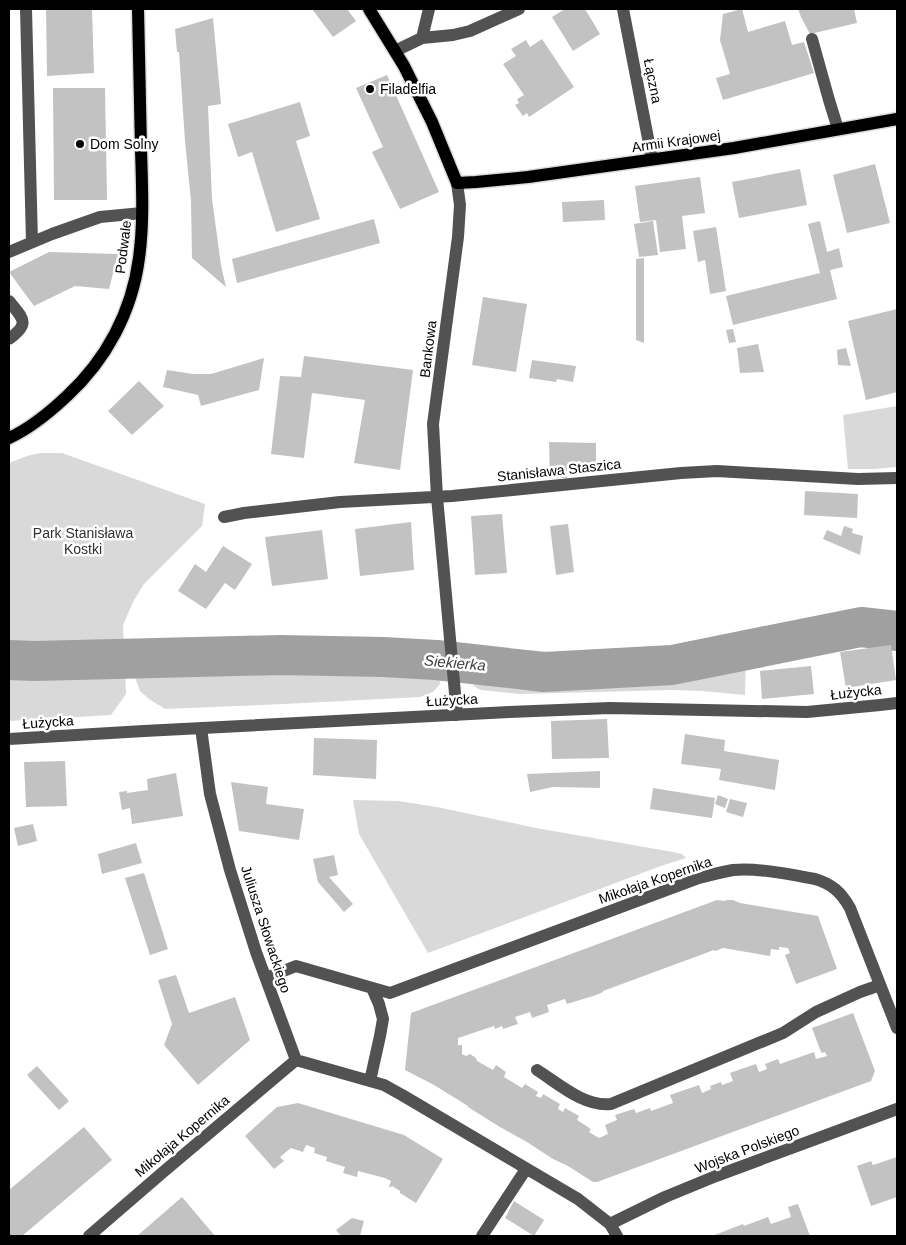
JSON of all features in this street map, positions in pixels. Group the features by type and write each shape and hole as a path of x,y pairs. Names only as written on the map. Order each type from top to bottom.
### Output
{"main road":[{"name":"Podwale","path":"9,438 51,411 93,369 111,341 123,317 132,291 139,259 142,213 138,9"},
{"name":"Bankowa","path":"369,9 404,66 432,122 457,183"},
{"name":"Armii Krajowej","path":"457,183 536,176 652,160 734,148 897,119"}],"street":[{"path":"26,9 32,242"},
{"path":"422,38 429,9"},
{"path":"395,52 422,38 465,32 519,9"},
{"name":"Łączna","path":"623,9 652,160"},
{"path":"812,39 838,129"},
{"name":"Bankowa","path":"457,183 460,204 458,237 433,424 437,497 457,715"},
{"path":"9,252 100,217 142,213"},
{"path":"9,301 23,324 20,330 9,339"},
{"name":"Stanisława Staszica","path":"224,517 340,502 437,497 717,471 858,479 897,478"},
{"name":"Łużycka","path":"9,739 610,708 807,712 897,703"},
{"name":"Juliusza Słowackiego","path":"201,728 210,794 238,896 296,1060"},
{"name":"Mikołaja Kopernika","path":"266,978 296,966 390,993 699,878 720,872 743,870 815,878 824,881 839,891 850,908 897,1028"},
{"path":"537,1070 584,1099 601,1104 611,1104 783,1033 816,1012 880,984"},
{"path":"370,1081 383,1019 372,988"},
{"path":"296,1060 384,1085 578,1200 610,1224 617,1236"},
{"name":"Mikołaja Kopernika","path":"89,1236 296,1060"},
{"name":"Wojska Polskiego","path":"610,1224 665,1197 699,1183 897,1109"},
{"path":"482,1236 526,1169"}],"green space":[{"path":"897,406 897,467 848,469 843,415"},
{"name":"Park Stanisława Kostki","path":"40,453 62,453 205,504 202,526 144,584 133,602 123,625 126,694 111,715 9,721 9,463"},
{"path":"746,655 745,695 671,690 520,694 481,690 473,684 471,675 541,679 637,676 686,670"},
{"path":"439,674 440,684 433,692 420,697 165,709 140,691 134,675"},
{"path":"353,800 398,801 437,807 536,828 673,852 682,854 686,858 428,953 359,834"}],"building":[{"path":"46,9 92,9 94,73 47,76"},
{"path":"312,9 347,9 356,21 333,37"},
{"path":"565,9 585,9 600,34 573,51 552,17"},
{"path":"742,9 748,32 785,21 792,45 804,42 814,73 723,100 716,78 730,74 720,40 723,14"},
{"path":"798,9 854,9 857,23 810,34"},
{"path":"213,18 221,104 208,106 212,199 226,287 192,258 191,201 179,52 177,52 175,29"},
{"path":"542,39 574,87 529,117 527,113 523,116 515,105 519,103 517,99 524,95 503,64 516,56 511,49 526,40 530,47"},
{"path":"387,75 439,192 400,209 372,152 383,147 356,88"},
{"name":"Dom Solny","path":"53,88 105,88 107,200 54,200"},
{"path":"300,102 310,136 296,141 320,219 276,232 252,152 238,157 228,124"},
{"path":"875,164 890,223 847,233 833,175"},
{"path":"800,169 807,205 739,218 732,182"},
{"path":"700,177 705,213 682,216 686,249 660,252 656,220 640,222 635,186"},
{"path":"604,200 605,220 563,222 562,202"},
{"path":"374,219 380,243 237,283 232,259"},
{"path":"653,221 658,255 639,257 634,224"},
{"path":"820,221 827,252 839,248 843,267 830,270 837,299 733,325 726,296 820,273 808,224"},
{"path":"716,227 726,291 710,294 705,260 698,262 693,231"},
{"path":"49,252 118,254 109,289 75,286 34,306 9,272"},
{"path":"644,258 644,343 636,340 636,259"},
{"path":"483,297 527,304 516,372 472,365"},
{"path":"897,309 897,392 866,400 848,321"},
{"path":"733,329 736,342 729,343 726,330"},
{"path":"758,344 764,372 740,373 737,348"},
{"path":"846,348 851,366 838,365 837,350"},
{"path":"304,356 413,370 400,470 354,463 365,400 312,393 304,458 271,454 280,376 301,377"},
{"path":"264,358 259,390 201,406 198,395 163,387 167,370 193,374 211,374"},
{"path":"532,360 576,366 573,382 557,379 556,382 529,378"},
{"path":"139,381 164,406 132,435 108,411"},
{"path":"549,442 596,443 596,465 567,465 567,478 550,477"},
{"path":"805,491 858,494 857,518 804,515"},
{"path":"502,514 507,573 475,575 471,516"},
{"path":"411,522 414,570 360,576 355,529"},
{"path":"568,524 574,572 556,575 550,526"},
{"path":"844,526 853,529 852,533 863,536 860,555 823,539 827,530 841,536"},
{"path":"322,530 328,579 272,586 265,537"},
{"path":"223,546 252,564 235,590 225,583 206,609 178,591 195,564 206,572"},
{"path":"891,645 896,680 846,688 840,652"},
{"path":"811,666 814,694 762,699 760,671"},
{"path":"607,719 609,758 552,759 551,721"},
{"path":"685,734 725,740 724,751 779,760 775,790 719,780 721,769 681,764"},
{"path":"314,738 377,740 376,779 313,775"},
{"path":"65,761 67,806 26,807 24,762"},
{"path":"600,771 600,788 553,787 530,792 527,774"},
{"path":"176,773 183,816 132,824 130,808 122,810 119,792 127,791 127,793 148,790 147,779"},
{"path":"231,782 268,787 266,804 304,809 299,840 239,831"},
{"path":"653,788 715,798 712,818 650,809"},
{"path":"718,795 728,799 725,808 715,804"},
{"path":"730,799 747,803 743,817 726,812"},
{"path":"33,824 37,841 18,846 14,828"},
{"path":"136,843 142,863 102,874 98,854"},
{"path":"334,855 338,875 329,877 353,904 344,912 318,882 313,859"},
{"path":"144,873 168,949 150,955 125,878"},
{"path":"717,900 733,900 740,903 818,916 837,969 796,984 785,955 790,953 788,948 779,947 779,950 771,949 770,956 723,948 714,950 596,995 567,1004 565,999 547,1005 549,1012 532,1018 530,1012 515,1017 518,1024 503,1029 502,1026 495,1029 494,1026 458,1038 458,1045 462,1045 462,1054 466,1056 470,1054 477,1061 493,1070 496,1065 506,1072 504,1077 522,1088 525,1084 538,1092 536,1096 541,1098 543,1094 560,1104 558,1109 563,1112 565,1108 579,1116 577,1120 591,1129 589,1132 599,1138 608,1134 605,1125 617,1120 615,1115 634,1109 636,1113 650,1108 651,1111 673,1103 670,1095 699,1085 702,1093 711,1089 710,1086 721,1082 722,1085 733,1081 730,1073 756,1064 759,1072 767,1069 765,1064 778,1059 780,1064 814,1052 816,1059 827,1056 825,1052 821,1052 812,1028 853,1013 875,1071 871,1081 593,1182 434,1085 405,1070 411,1013"},
{"path":"176,975 189,1013 235,997 250,1040 198,1085 164,1045 172,1024 158,980"},
{"path":"37,1066 69,1101 59,1110 27,1075"},
{"path":"298,1103 404,1135 443,1159 416,1203 392,1186 389,1187 391,1181 358,1171 357,1177 343,1173 345,1167 326,1161 327,1157 314,1153 315,1148 306,1145 303,1152 291,1148 280,1157 284,1161 274,1169 245,1136 277,1107"},
{"path":"84,1127 112,1160 22,1236 9,1236 9,1190"},
{"path":"897,1157 897,1197 871,1206 857,1166 871,1161 873,1165"},
{"path":"182,1197 215,1236 137,1236"},
{"path":"514,1201 544,1220 534,1236 505,1218"},
{"path":"798,1204 810,1236 712,1236 768,1217 771,1224 791,1217 788,1207"},
{"path":"352,1218 364,1221 360,1236 341,1236 336,1230"}],"waterway":[{"name":"Siekierka","path":"9,660 280,655 383,657 436,660 544,672 672,665 861,627 897,631"}],"place":[{"name":"Filadelfia","path":"370,89"},
{"name":"Dom Solny","path":"80,144"}]}
